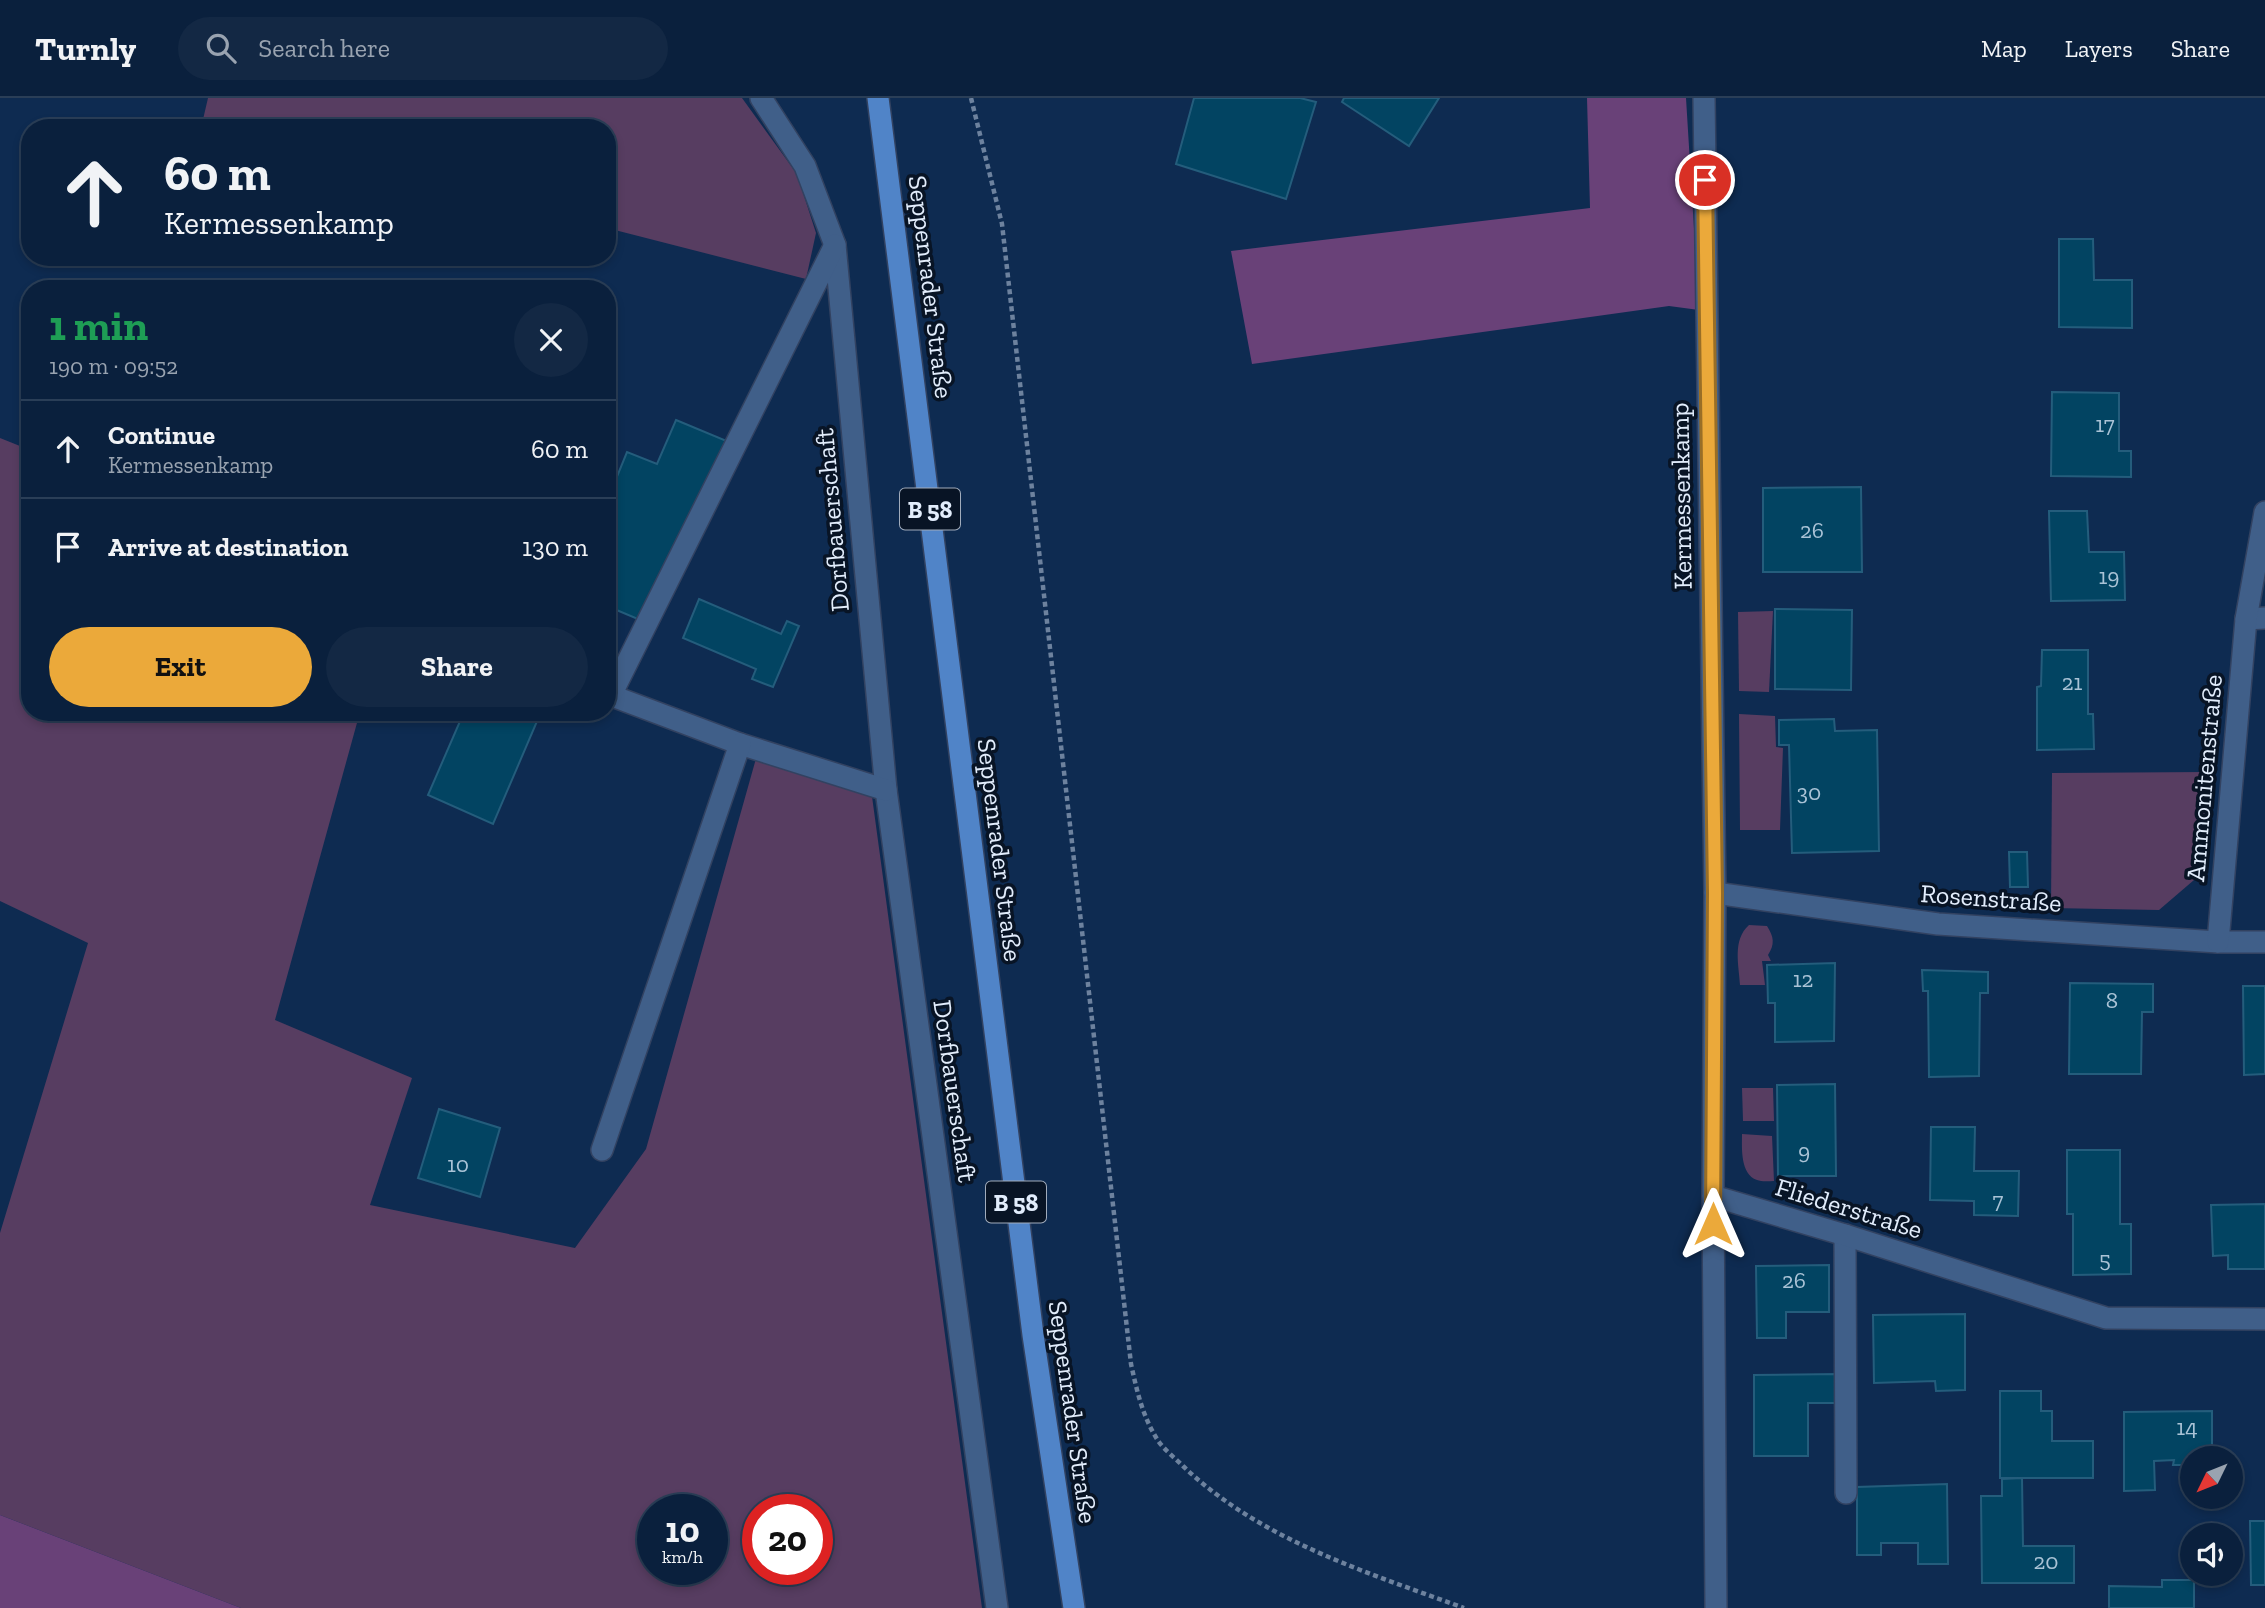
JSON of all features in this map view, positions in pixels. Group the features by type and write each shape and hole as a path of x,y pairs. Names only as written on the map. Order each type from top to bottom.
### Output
{"main road":[{"name":"Seppenrader Straße","path":"878,98 1033,1335 1074,1608"}],"street":[{"name":"Dorfbauerschaft","path":"761,98 805,166 835,245 886,790 996,1608"},
{"name":"Kermessenkamp","path":"1704,98 1715,893"},
{"path":"616,680 835,245"},
{"name":"Ammonitenstraße","path":"2218,942 2256,619 2265,512"},
{"path":"616,697 740,744 886,790"},
{"path":"602,1150 740,744"},
{"path":"1715,893 1713,1196 1716,1608"},
{"name":"Rosenstraße","path":"1715,893 1938,924 2218,942 2265,942"},
{"name":"Fliederstraße","path":"1713,1196 2106,1318 2265,1319"},
{"path":"1845,1235 1846,1493"}],"path":[{"path":"971,98 1002,225 1131,1364 1141,1409 1158,1442 1200,1482 1252,1517 1321,1555 1464,1608"}],"shaded area":[{"path":"208,98 742,98 797,174 816,233 806,279 616,230 616,119 203,119"},
{"path":"1587,98 1686,98 1699,310 1669,306 1252,364 1231,251 1590,208"},
{"path":"0,438 21,446 21,721 358,721 275,1020 412,1078 370,1205 575,1248 646,1149 757,755 871,789 982,1608 241,1608 0,1515 0,1233 88,943 0,901"},
{"path":"1773,611 1769,692 1739,691 1738,612"},
{"path":"1739,714 1775,716 1776,747 1783,748 1780,830 1740,830"},
{"path":"2207,772 2201,874 2159,910 2051,908 2052,773"},
{"path":"1749,925 1767,926 1772,937 1773,944 1768,955 1771,961 1762,961 1765,985 1740,985 1738,945"},
{"path":"1742,1088 1773,1088 1774,1121 1743,1121"},
{"path":"1742,1134 1772,1136 1774,1181 1757,1180 1747,1172 1743,1160"},
{"path":"0,1515 241,1608 0,1608"}],"building":[{"path":"1194,98 1300,98 1316,102 1286,199 1176,164"},
{"path":"1344,98 1439,98 1409,146 1342,102"},
{"path":"2059,239 2093,239 2094,280 2132,280 2132,328 2059,327"},
{"path":"2052,392 2119,393 2119,451 2131,451 2131,477 2051,476"},
{"path":"676,420 729,442 652,625 616,610 616,479 627,452 657,464"},
{"path":"1861,487 1862,572 1763,572 1763,488"},
{"path":"2049,511 2087,511 2089,552 2124,552 2125,600 2051,601"},
{"path":"699,599 781,634 787,621 799,626 773,687 752,679 756,669 683,638"},
{"path":"1775,609 1852,610 1851,690 1775,689"},
{"path":"2042,650 2088,650 2088,714 2093,714 2094,749 2037,750 2037,687 2041,686"},
{"path":"1834,719 1835,731 1877,730 1879,851 1792,853 1789,745 1779,745 1779,720"},
{"path":"460,721 537,721 493,824 428,795"},
{"path":"2009,852 2027,852 2028,887 2010,887"},
{"path":"1835,963 1834,1041 1775,1042 1775,1003 1768,1003 1767,965"},
{"path":"1922,970 1988,972 1988,993 1980,993 1979,1076 1929,1077 1928,991 1923,991"},
{"path":"2070,983 2153,984 2153,1012 2142,1012 2141,1074 2069,1074"},
{"path":"2243,986 2265,986 2265,1074 2244,1075"},
{"path":"1835,1084 1836,1176 1778,1176 1777,1085"},
{"path":"439,1109 500,1128 480,1197 418,1178"},
{"path":"1931,1127 1975,1127 1974,1171 2019,1171 2018,1216 1974,1215 1974,1201 1930,1200"},
{"path":"2067,1150 2120,1150 2120,1224 2131,1224 2131,1274 2073,1275 2073,1214 2067,1214"},
{"path":"2265,1204 2265,1269 2228,1269 2228,1255 2213,1256 2211,1205"},
{"path":"1829,1265 1829,1312 1786,1312 1786,1338 1757,1338 1756,1266"},
{"path":"1965,1314 1965,1390 1936,1391 1935,1381 1874,1383 1873,1315"},
{"path":"1839,1374 1839,1403 1808,1403 1808,1456 1754,1456 1754,1375"},
{"path":"2000,1391 2041,1391 2041,1411 2052,1411 2052,1441 2093,1441 2093,1478 2000,1478"},
{"path":"2212,1411 2212,1446 2180,1446 2180,1465 2173,1465 2174,1460 2154,1461 2155,1490 2124,1491 2124,1412"},
{"path":"2022,1478 2023,1546 2074,1546 2074,1583 1982,1583 1981,1496 2002,1496 2002,1479"},
{"path":"1947,1484 1948,1564 1918,1564 1918,1543 1881,1543 1881,1555 1857,1555 1857,1487"},
{"path":"2250,1521 2265,1521 2265,1585 2251,1585"},
{"path":"2162,1580 2180,1580 2180,1586 2194,1586 2194,1608 2109,1608 2109,1586 2162,1587"}],"route":[{"path":"1705,180 1715,893 1713,1224"}]}
